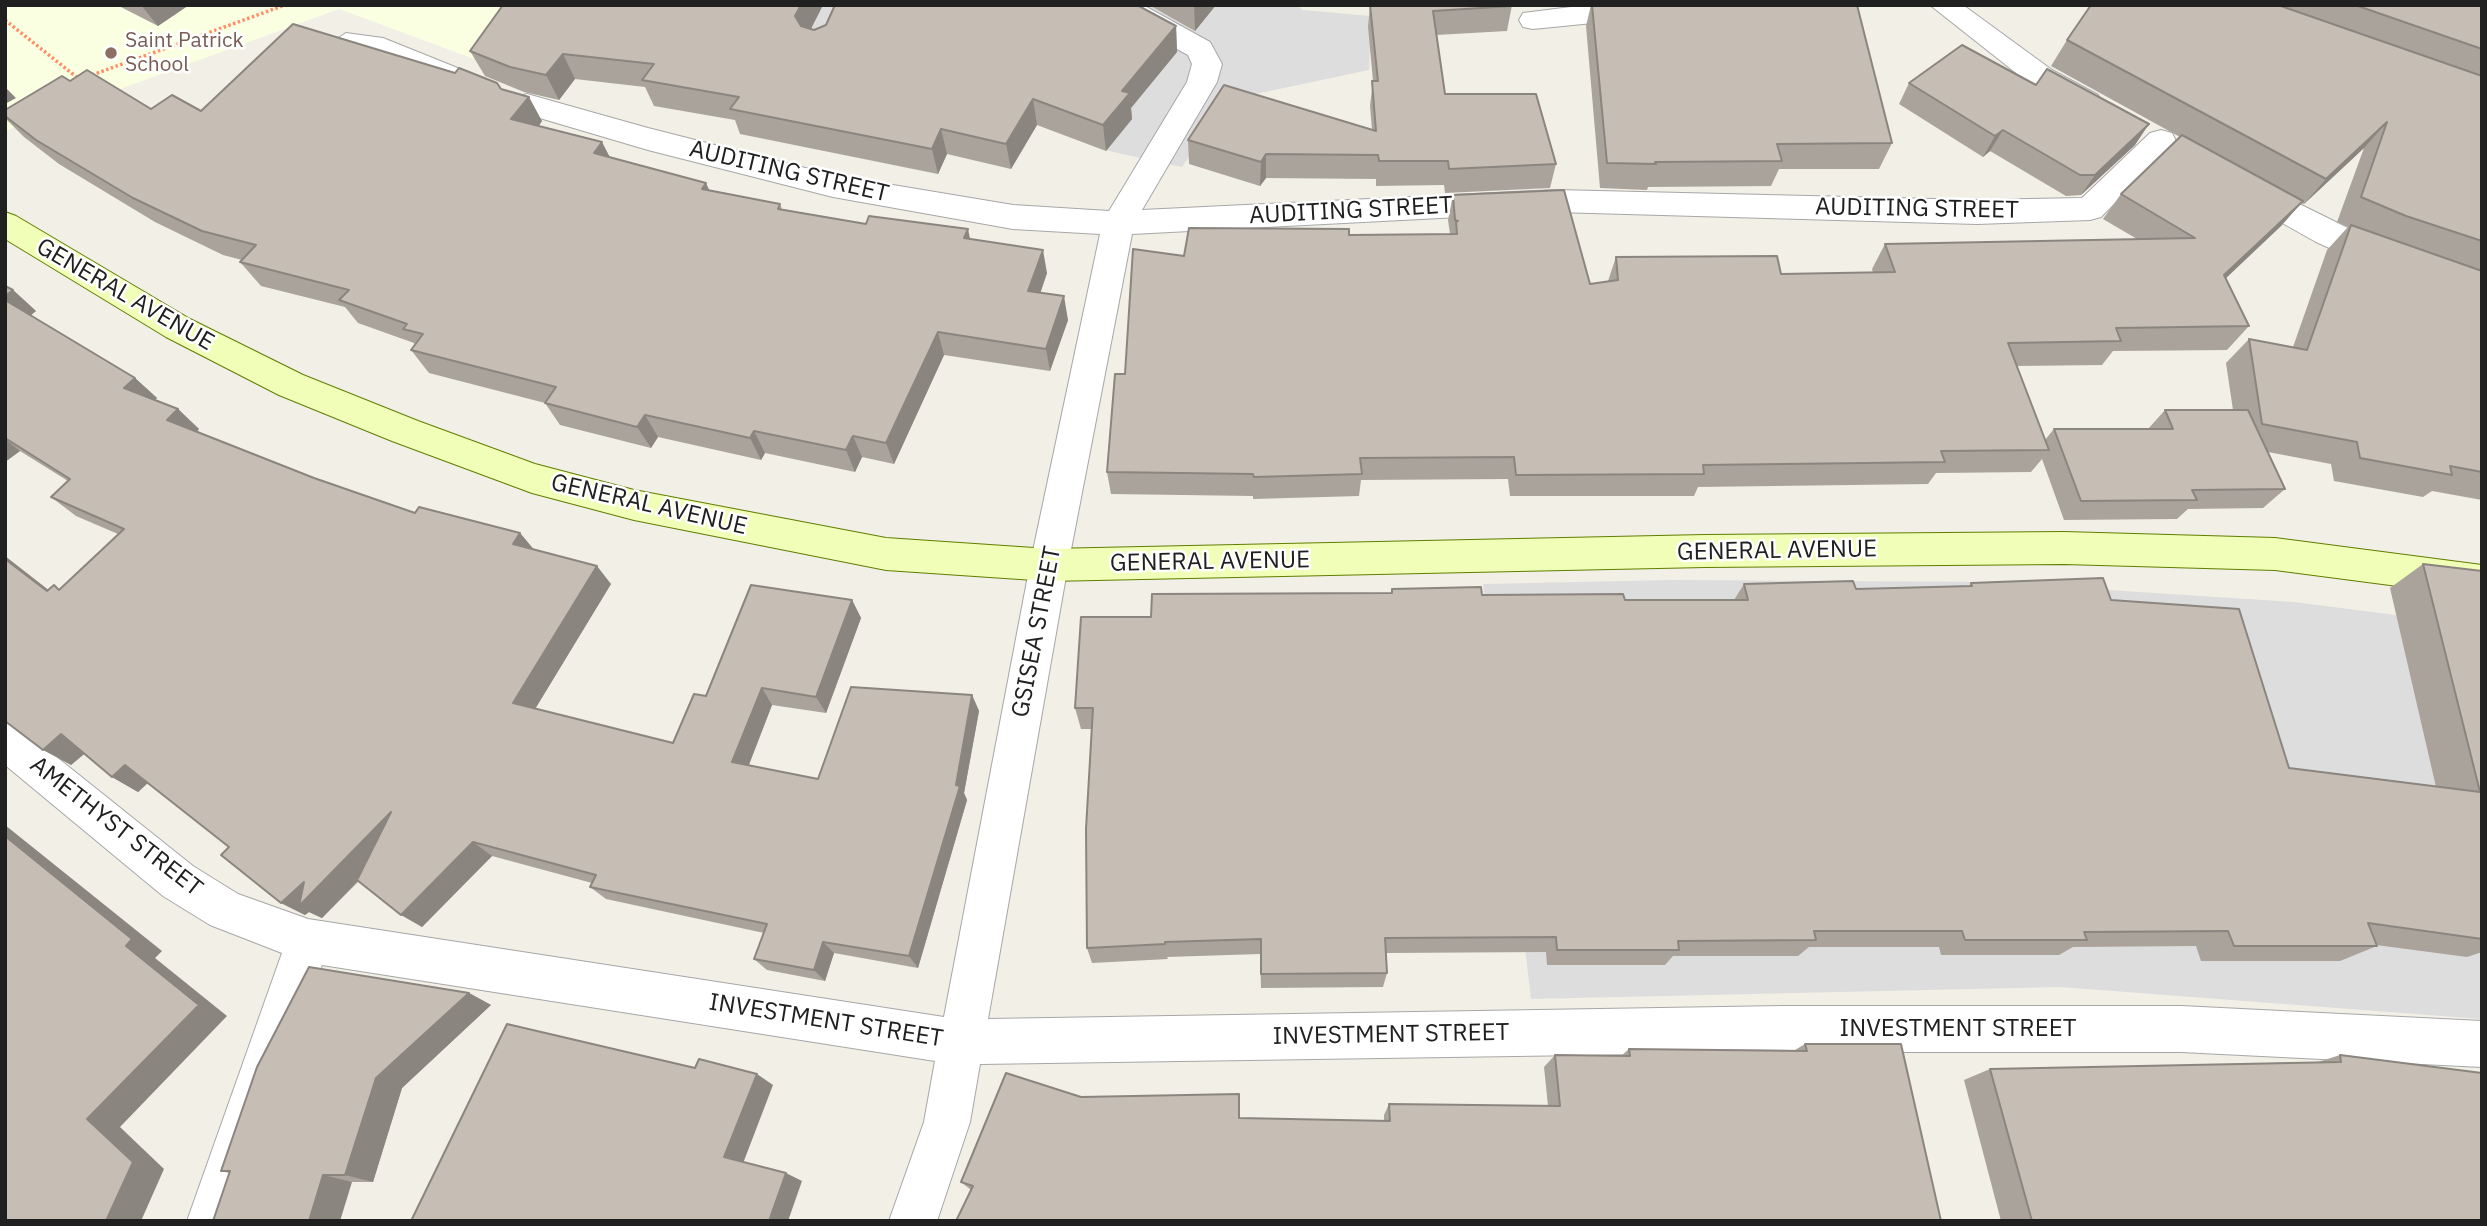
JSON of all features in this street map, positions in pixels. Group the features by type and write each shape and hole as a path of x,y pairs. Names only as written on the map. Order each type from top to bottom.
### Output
{"street":[{"name":"GSISEA STREET","path":"913,1221 941,1146 1049,565 1118,223 1202,82 1207,64 1200,50 1120,5"},
{"path":"1533,20 1683,5"},
{"name":"AUDITING STREET","path":"521,101 648,139 833,186 1013,217 1118,223 1556,201 1977,212 2090,209 2149,135 2040,77 1944,5"},
{"path":"2220,174 2327,234 2380,257 2482,291"},
{"name":"GENERAL AVENUE","path":"6,225 178,328 291,385 532,478 634,505 886,554 1049,565 1705,551 2063,548 2275,554 2482,582"},
{"name":"AMETHYST STREET","path":"5,740 178,881 225,910 308,941"},
{"path":"211,1221 308,941"},
{"name":"INVESTMENT STREET","path":"308,941 961,1042 1783,1029 2181,1029 2482,1044"}],"lane":[{"path":"346,38 376,42 490,88"}],"path":[{"path":"69,84 285,5"},
{"path":"5,20 80,80"}],"shaded area":[{"name":"Saint Patrick School","path":"5,5 615,5 561,91 339,9 5,131"},
{"path":"615,5 1296,5 1303,10 1371,16 1369,70 1227,100 1182,167 1109,151 966,98"},
{"path":"1673,580 1983,582 2294,602 2482,626 2482,1019 2060,987 1531,999 1483,584"}],"building":[{"path":"503,5 801,5 795,16 801,26 814,30 826,25 835,5 1137,5 1176,26 1122,91 1130,93 1103,125 1033,99 1006,144 941,129 932,149 730,109 739,97 642,80 654,64 563,54 546,75 510,67 470,51"},
{"path":"1370,5 1512,5 1433,11 1445,94 1536,94 1556,164 1449,169 1448,161 1379,161 1378,155 1266,154 1261,162 1188,140 1224,85 1376,131 1372,81 1378,81"},
{"path":"1592,5 1857,5 1892,143 1777,144 1782,161 1607,163"},
{"path":"2091,5 2278,5 2482,76 2482,241 2406,216 2361,197 2387,122 2326,179 2067,40"},
{"path":"2355,5 2482,5 2482,49"},
{"path":"293,24 455,73 459,68 497,83 501,89 529,97 511,119 602,142 594,153 706,183 702,189 780,204 778,209 866,224 869,216 968,229 964,238 1043,250 1028,291 1064,296 1046,349 938,332 886,443 853,436 846,450 754,431 750,438 645,415 637,427 545,403 556,387 411,350 423,334 403,329 407,324 339,300 349,290 240,262 256,245 202,231 133,198 36,140 5,116 5,110 62,76 70,81 87,70 151,109 172,95 201,111"},
{"path":"1962,45 2036,85 2047,69 2149,124 2095,175 2080,175 2003,130 1995,136 1909,83"},
{"path":"2182,135 2303,201 2224,275 2249,326 2116,328 2121,341 2008,343 2049,450 1941,451 1945,462 1703,465 1704,474 1516,475 1514,457 1360,458 1362,474 1254,477 1253,474 1107,472 1115,374 1125,374 1133,249 1184,256 1189,228 1349,229 1349,235 1457,234 1458,221 1455,220 1453,195 1564,190 1590,284 1618,280 1616,257 1777,256 1781,274 1895,272 1885,244 2195,238 2121,194"},
{"path":"2351,225 2482,271 2482,472 2450,466 2452,475 2360,458 2357,442 2262,424 2249,339 2307,350"},
{"path":"5,286 13,290 5,296"},
{"path":"5,300 135,378 124,388 178,409 167,420 314,478 415,513 419,507 520,533 513,544 597,566 513,703 673,743 694,694 706,696 751,585 852,600 816,697 762,688 732,762 818,779 851,687 972,695 956,785 960,786 909,956 823,942 814,970 754,959 767,924 590,887 596,875 473,842 401,915 357,880 391,812 299,906 304,882 281,903 221,855 229,847 125,765 112,777 61,734 43,750 5,721 5,559 47,591 54,585 59,590 124,529 51,497 70,479 5,438"},
{"path":"2165,410 2248,410 2285,489 2192,490 2197,500 2081,501 2054,429 2173,429"},
{"path":"2423,564 2482,571 2482,939 2368,923 2377,946 2234,946 2228,931 2084,932 2087,940 1965,940 1962,931 1814,931 1816,940 1678,941 1679,950 1557,950 1556,937 1385,938 1387,973 1261,974 1261,939 1087,948 1086,829 1093,708 1075,708 1081,617 1151,617 1152,594 1392,593 1392,589 1481,587 1482,595 1623,594 1625,600 1748,600 1744,584 1853,581 1856,589 1972,586 1971,583 2103,578 2111,600 2239,609 2289,768 2480,792"},
{"path":"5,836 132,939 126,946 199,1005 87,1119 133,1162 106,1221 5,1221"},
{"path":"309,967 469,993 376,1078 345,1175 323,1175 309,1221 213,1221 230,1171 221,1171 257,1067"},
{"path":"507,1024 695,1068 699,1059 757,1074 724,1157 786,1173 769,1221 411,1221"},
{"path":"1805,1044 1901,1044 1941,1221 956,1221 973,1186 961,1182 1006,1073 1081,1097 1239,1094 1239,1118 1390,1121 1389,1104 1560,1106 1555,1055 1630,1056 1629,1049 1807,1051"},
{"path":"2340,1055 2482,1073 2482,1221 2032,1221 1990,1069 2341,1062"}],"place":[{"name":"Saint Patrick School","path":"111,53"}]}
